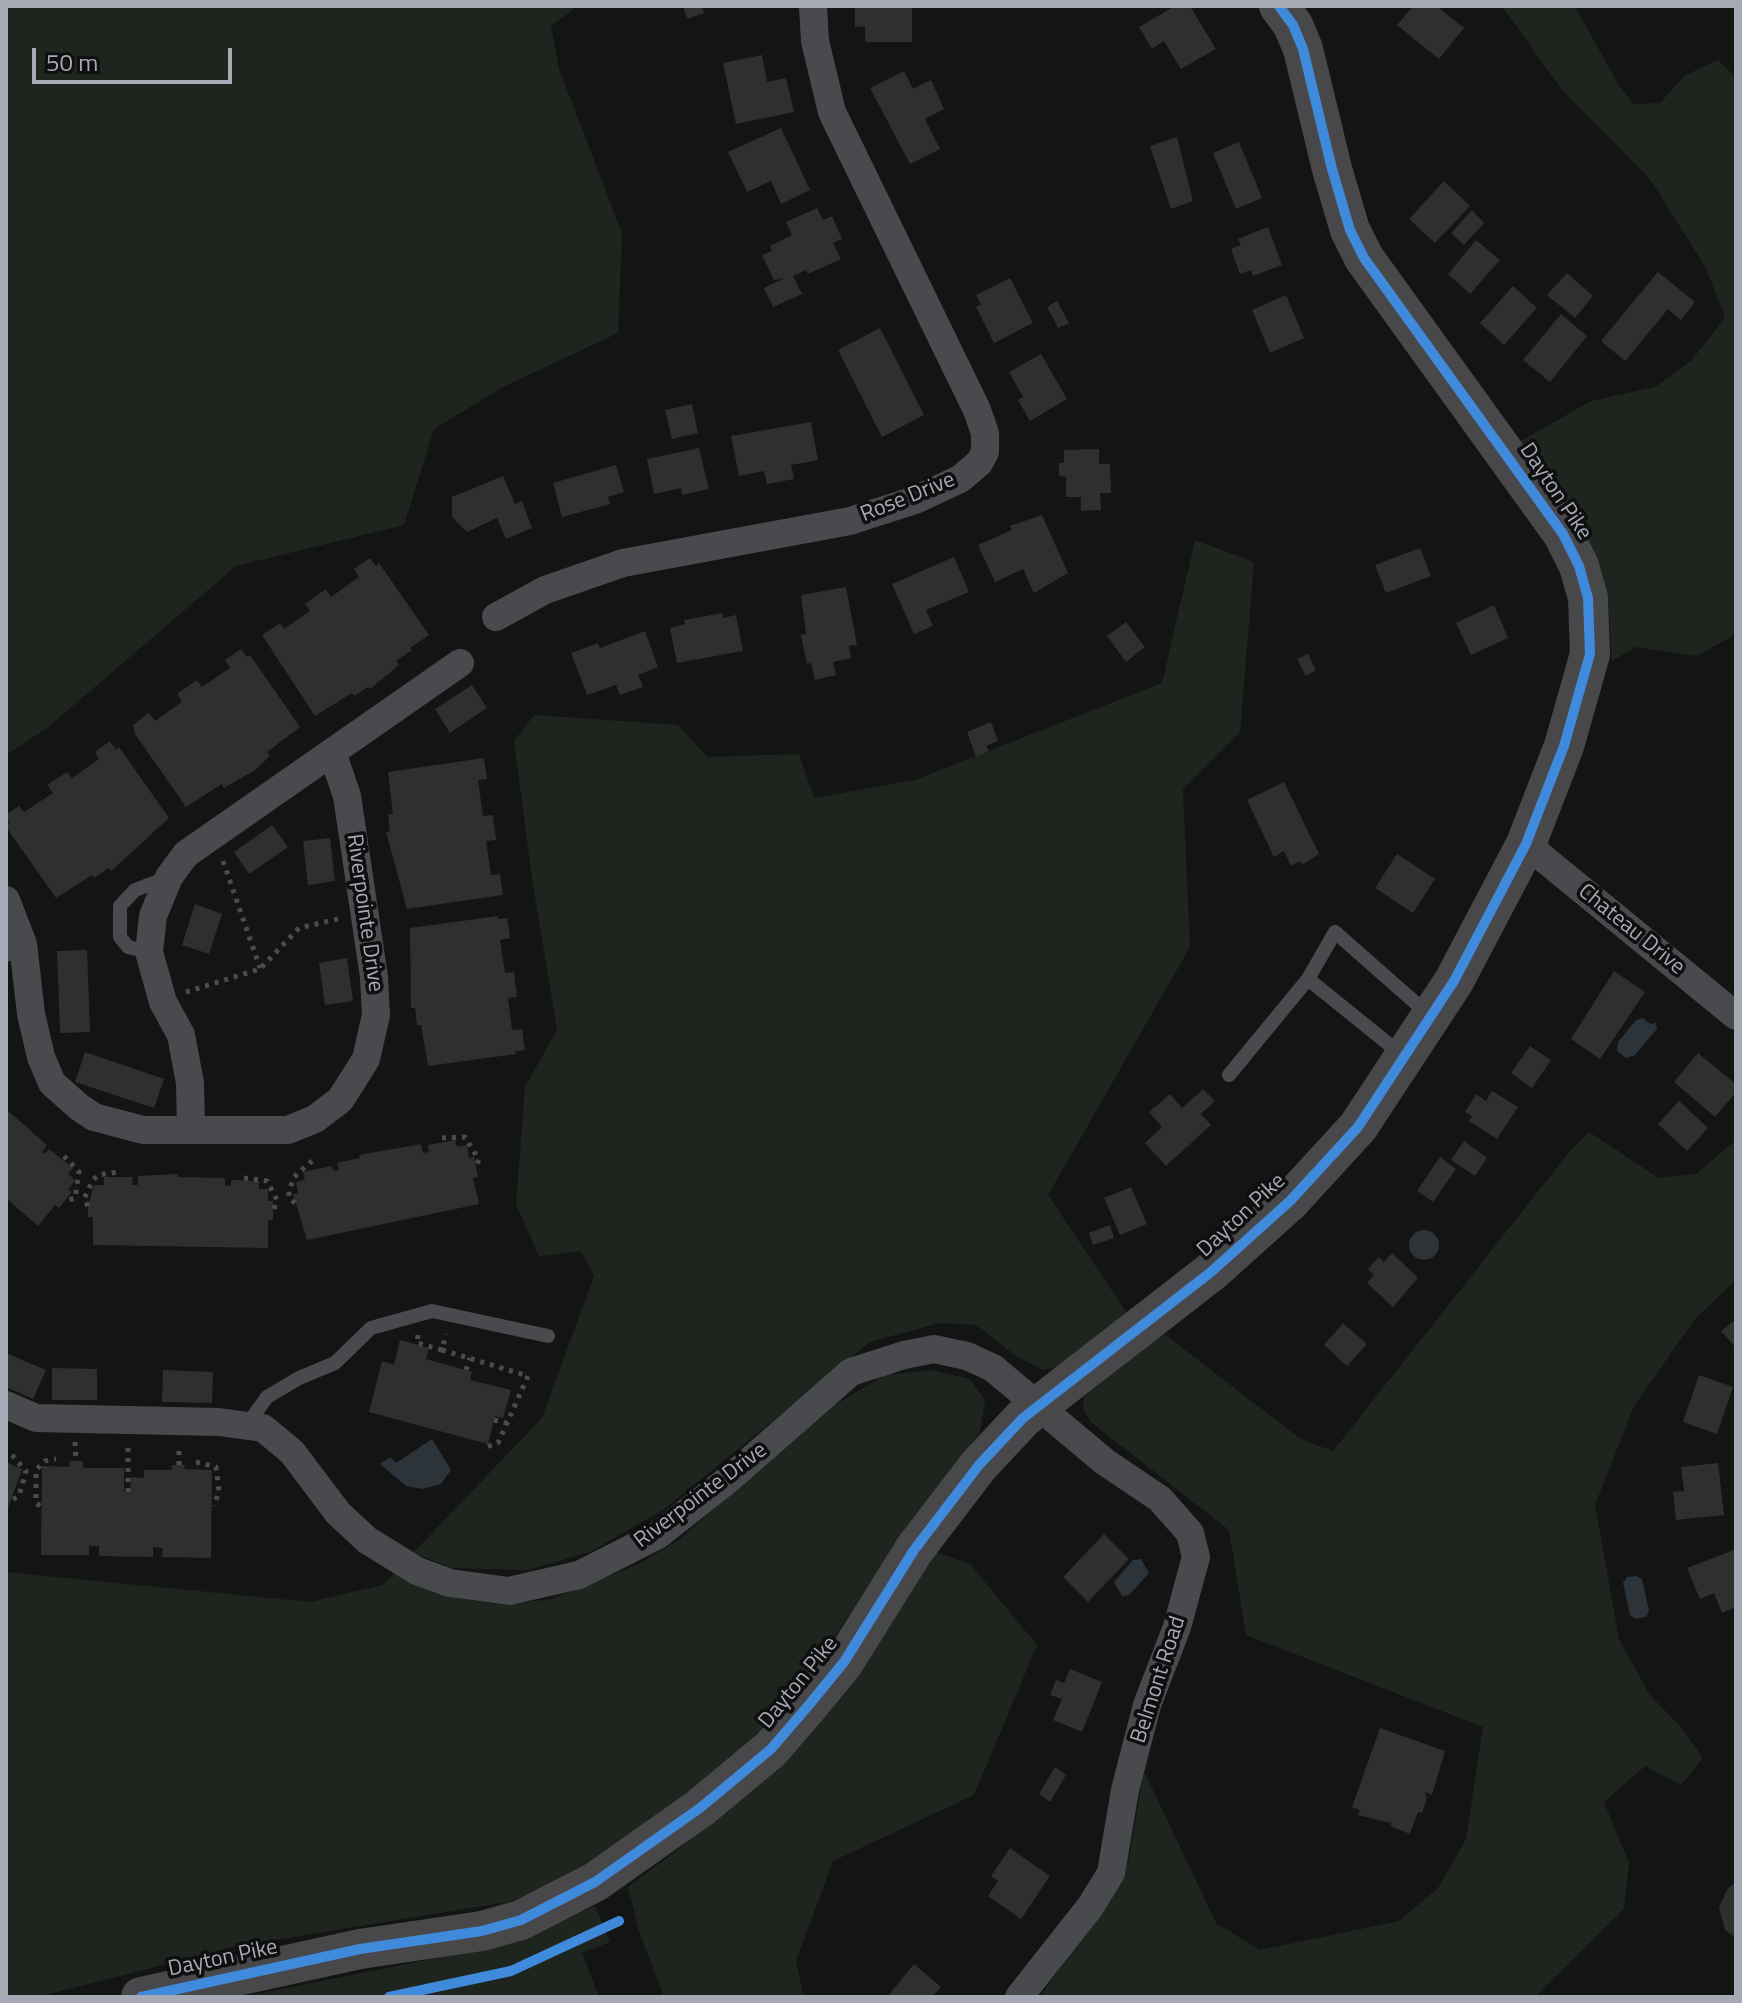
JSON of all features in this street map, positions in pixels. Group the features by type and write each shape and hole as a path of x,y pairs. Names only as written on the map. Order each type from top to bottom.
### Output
{"street":[{"name":"Rose Drive","path":"496,617 545,590 623,563 850,521 915,500 960,479 979,463 985,452 985,433 977,410 832,112 815,41 813,6"},
{"name":"Dayton Pike","path":"141,1997 360,1949 482,1931 521,1920 595,1882 700,1808 771,1749 844,1662 914,1550 979,1465 1036,1406 1211,1272 1290,1201 1358,1127 1488,922 1526,844 1564,746 1590,654 1591,624 1582,577 1563,534 1364,258 1350,230 1332,169 1303,49 1293,25 1279,6"},
{"path":"191,1130 190,1083 181,1035 163,1002 149,952 153,916 169,877 186,854 333,755 460,663"},
{"name":"Riverpointe Drive","path":"6,900 14,949 52,1083 94,1117 143,1130 288,1130 315,1119 340,1100 366,1059 374,1033 376,992 347,796 333,755"},
{"name":"Chateau Drive","path":"1526,844 1736,1016"},
{"name":"Riverpointe Drive","path":"6,1405 36,1418 263,1428 292,1452 338,1513 367,1540 417,1571 450,1583 509,1591 579,1575 658,1535 730,1478 851,1372 934,1349 967,1356 993,1368 1036,1406"},
{"name":"Belmont Road","path":"1019,1997 1090,1907 1111,1873 1125,1790 1140,1733 1177,1627 1196,1557 1190,1533 1160,1499 1105,1462 1036,1406"}],"lane":[{"path":"1229,1075 1308,979 1335,932 1431,1016"},
{"path":"1308,979 1404,1057"},
{"path":"247,1425 267,1397 299,1378 335,1363 371,1328 432,1311 548,1336"}],"path":[{"path":"212,836 237,896 260,969"},
{"path":"163,1002 260,969 299,928 364,913"},
{"path":"442,1138 465,1137 479,1160 476,1165"},
{"path":"64,1156 79,1172 75,1198 65,1201"},
{"path":"295,1203 289,1198 294,1177 313,1160"},
{"path":"88,1206 84,1199 93,1180 98,1175 118,1172"},
{"path":"244,1178 267,1181 277,1200 273,1212"},
{"path":"442,1350 528,1376 510,1424 498,1443 483,1448"},
{"path":"466,1370 470,1358"},
{"path":"494,1420 510,1424"},
{"path":"128,1492 129,1436"},
{"path":"12,1455 26,1471 19,1496 12,1500"},
{"path":"40,1506 36,1503 36,1470 45,1461 56,1459"},
{"path":"196,1462 216,1467 219,1491 214,1506"}],"shaded area":[{"path":"6,6 578,6 551,26 559,69 622,233 618,333 505,386 434,429 404,525 236,566 47,728 6,755"},
{"path":"1502,6 1575,6 1619,86 1634,104 1660,103 1684,76 1718,60 1736,78 1736,634 1697,656 1636,647 1612,661 1608,597 1582,523 1521,441 1591,401 1655,387 1691,361 1725,318 1706,268 1650,179 1562,90"},
{"path":"1195,540 1254,562 1240,732 1183,789 1190,947 1048,1195 1129,1316 1060,1366 1042,1370 1016,1356 976,1325 939,1323 870,1342 663,1510 590,1552 528,1570 453,1568 413,1553 542,1418 594,1276 581,1251 539,1256 516,1204 525,1087 557,1030 533,886 514,741 534,715 678,725 707,757 799,754 814,798 915,780 1162,683"},
{"path":"1643,1018 1650,1024 1656,1023 1657,1029 1635,1055 1626,1058 1617,1051 1618,1042 1636,1020"},
{"path":"1589,1132 1659,1178 1696,1174 1736,1140 1736,1280 1695,1319 1634,1406 1595,1505 1619,1639 1649,1694 1680,1726 1703,1758 1681,1785 1645,1766 1604,1802 1629,1863 1624,1909 1535,1997 1039,1997 1112,1896 1128,1863 1144,1771 1216,1923 1260,1950 1399,1921 1438,1888 1466,1839 1483,1727 1246,1635 1229,1530 1092,1423 1083,1409 1084,1397 1163,1333 1302,1440 1333,1451 1570,1151"},
{"path":"1424,1230 1435,1234 1439,1245 1435,1256 1424,1260 1413,1256 1409,1245 1413,1234"},
{"path":"931,1370 970,1379 985,1401 980,1432 902,1534 814,1668 754,1739 679,1803 623,1844 545,1889 508,1902 237,1946 38,1997 6,1997 6,1572 310,1602 383,1585 394,1573 450,1597 505,1605 551,1599 639,1564 679,1540 818,1415 885,1375"},
{"path":"432,1439 451,1470 441,1484 422,1489 406,1486 380,1464 390,1457 396,1463"},
{"path":"930,1550 970,1564 1037,1645 974,1795 833,1861 796,1961 804,1997 664,1997 639,1931 628,1887 680,1848 785,1755"},
{"path":"1141,1559 1149,1573 1129,1595 1122,1596 1114,1582 1133,1560"},
{"path":"1627,1577 1642,1579 1649,1611 1646,1617 1635,1619 1630,1615 1623,1583"},
{"path":"595,1906 610,1942 582,1953 599,1997 242,1997 512,1943"}],"building":[{"path":"683,6 702,6 704,13 687,19"},
{"path":"855,6 912,6 912,42 865,42 865,26 855,27"},
{"path":"1175,6 1190,6 1216,49 1181,69 1164,41 1152,49 1139,27"},
{"path":"1413,6 1437,6 1464,28 1439,59 1397,25"},
{"path":"762,55 767,82 786,78 794,112 736,124 723,63"},
{"path":"904,71 913,89 931,80 944,109 925,119 940,149 910,164 870,88"},
{"path":"781,128 810,190 781,204 771,181 747,192 728,152"},
{"path":"1177,137 1193,201 1171,209 1150,146"},
{"path":"1239,142 1262,198 1236,209 1213,153"},
{"path":"1444,181 1470,206 1435,243 1409,219"},
{"path":"817,208 823,220 832,216 842,239 833,243 841,259 808,274 806,270 793,276 802,294 773,307 764,288 785,278 774,280 762,255 772,251 770,246 792,235 786,222"},
{"path":"1472,210 1484,223 1464,245 1451,233"},
{"path":"1268,227 1282,265 1253,276 1251,270 1240,274 1231,249 1241,245 1238,239"},
{"path":"1476,240 1500,260 1470,294 1448,274"},
{"path":"1658,272 1695,302 1681,320 1668,309 1625,361 1601,341"},
{"path":"1567,273 1593,296 1575,318 1547,295"},
{"path":"1010,278 1033,323 994,343 976,307 981,304 976,295"},
{"path":"1513,286 1537,308 1504,345 1480,323"},
{"path":"1286,295 1304,338 1270,353 1252,310"},
{"path":"1057,301 1069,323 1058,328 1047,307"},
{"path":"1561,314 1587,336 1550,382 1523,360"},
{"path":"880,328 924,415 882,437 838,350"},
{"path":"1041,354 1067,399 1030,421 1018,400 1023,397 1009,372"},
{"path":"692,404 698,433 672,439 665,410"},
{"path":"811,422 818,460 791,465 794,479 767,484 764,471 739,476 731,436"},
{"path":"699,448 709,489 682,495 681,488 654,494 647,459"},
{"path":"1099,449 1099,464 1110,464 1111,493 1100,493 1101,510 1081,511 1081,497 1066,497 1066,477 1059,476 1059,463 1064,463 1064,450"},
{"path":"616,465 624,492 608,497 610,504 562,517 553,483"},
{"path":"503,476 515,504 522,501 532,528 506,539 497,518 467,532 452,517 452,497"},
{"path":"1042,515 1068,573 1034,593 1023,569 995,582 978,545 1012,530 1010,526"},
{"path":"1420,548 1431,576 1386,593 1375,565"},
{"path":"954,557 969,592 926,610 933,626 914,634 892,584"},
{"path":"370,558 376,566 379,563 429,635 410,648 412,650 396,661 399,665 370,689 368,687 354,696 352,693 315,716 262,635 280,623 284,629 310,611 305,604 326,589 331,597 359,577 354,569"},
{"path":"846,587 857,645 849,646 851,658 833,662 836,675 815,680 811,663 807,664 801,635 806,634 801,595"},
{"path":"1494,605 1508,638 1471,655 1456,623"},
{"path":"722,613 723,618 736,615 743,651 677,663 670,628 685,624 684,620"},
{"path":"1126,622 1145,647 1126,662 1107,636"},
{"path":"645,631 658,667 638,675 643,687 620,695 616,685 587,695 571,653 598,643 600,648"},
{"path":"241,649 247,657 250,655 300,727 267,752 270,756 255,770 224,788 222,784 186,807 135,734 133,725 149,713 155,721 182,702 177,694 197,680 202,687 230,668 225,660"},
{"path":"1308,654 1316,670 1306,676 1297,659"},
{"path":"472,685 487,708 450,733 435,709"},
{"path":"991,722 998,741 986,746 989,751 976,757 967,732"},
{"path":"110,741 116,750 119,747 169,818 111,871 109,868 94,878 92,875 56,898 6,827 9,823 6,815 19,806 24,812 53,793 47,785 67,772 72,778 99,759 95,752"},
{"path":"484,758 487,779 478,780 483,816 493,815 496,840 486,841 491,875 500,874 503,895 407,909 386,832 390,831 388,814 393,814 388,772"},
{"path":"1284,782 1319,854 1302,865 1300,861 1291,866 1284,851 1274,857 1247,800"},
{"path":"272,825 288,847 249,874 234,852"},
{"path":"330,838 335,881 308,885 303,841"},
{"path":"1397,854 1435,879 1413,913 1375,888"},
{"path":"195,904 222,914 209,954 182,945"},
{"path":"498,916 498,919 507,918 510,938 500,940 505,973 514,972 517,997 508,998 512,1030 522,1029 525,1050 515,1051 516,1054 428,1066 421,1025 417,1025 415,1008 411,1008 410,928"},
{"path":"87,950 90,1032 60,1033 57,951"},
{"path":"347,958 353,1001 325,1005 319,963"},
{"path":"1614,971 1645,992 1600,1059 1571,1039"},
{"path":"1530,1046 1551,1060 1532,1088 1511,1073"},
{"path":"85,1052 164,1079 154,1108 75,1082"},
{"path":"1698,1053 1736,1084 1736,1092 1715,1117 1674,1082"},
{"path":"1203,1089 1215,1101 1201,1114 1211,1125 1166,1166 1145,1143 1162,1127 1149,1112 1170,1094 1182,1108"},
{"path":"1492,1091 1518,1107 1497,1139 1469,1121 1472,1116 1465,1112 1476,1094 1486,1101"},
{"path":"1679,1101 1708,1128 1687,1151 1658,1124"},
{"path":"6,1109 47,1145 42,1152 45,1154 49,1149 73,1168 68,1174 75,1180 68,1190 72,1192 59,1208 55,1205 38,1226 6,1198"},
{"path":"455,1140 457,1147 467,1145 469,1158 474,1157 478,1177 473,1178 479,1204 307,1240 293,1194 298,1193 296,1182 305,1180 303,1172 332,1166 333,1171 339,1170 337,1163 360,1158 359,1155 421,1144 423,1153 429,1152 428,1145"},
{"path":"1464,1141 1487,1158 1475,1176 1451,1160"},
{"path":"1440,1157 1456,1169 1433,1202 1417,1191"},
{"path":"178,1174 178,1177 225,1178 225,1186 231,1186 231,1180 259,1181 259,1189 268,1189 268,1201 273,1201 273,1220 268,1220 268,1248 93,1245 93,1217 88,1217 88,1206 94,1185 104,1185 104,1177 133,1177 132,1185 138,1185 138,1176"},
{"path":"1131,1187 1147,1224 1120,1235 1104,1198"},
{"path":"1110,1225 1114,1238 1093,1245 1089,1233"},
{"path":"1392,1253 1418,1278 1393,1307 1367,1283 1374,1275 1368,1269 1379,1257 1384,1262"},
{"path":"1736,1319 1736,1348 1721,1331"},
{"path":"1343,1323 1367,1344 1347,1366 1324,1345"},
{"path":"400,1340 429,1348 426,1359 472,1372 470,1380 511,1390 503,1418 495,1416 488,1444 369,1412 382,1361 394,1365"},
{"path":"6,1353 46,1370 33,1399 6,1387"},
{"path":"52,1368 97,1369 97,1400 52,1400"},
{"path":"163,1370 213,1372 212,1403 162,1402"},
{"path":"1699,1375 1733,1387 1717,1434 1683,1422"},
{"path":"70,1461 83,1461 83,1468 124,1468 124,1492 130,1492 131,1477 144,1478 144,1470 172,1470 172,1465 185,1465 184,1469 212,1470 211,1558 162,1557 163,1548 153,1547 153,1557 99,1556 99,1546 89,1546 89,1555 41,1555 42,1466 70,1467"},
{"path":"6,1462 22,1469 6,1514"},
{"path":"1718,1463 1724,1515 1676,1520 1673,1492 1684,1491 1681,1467"},
{"path":"1104,1534 1129,1559 1088,1602 1063,1577"},
{"path":"1734,1550 1736,1607 1722,1613 1714,1593 1700,1599 1687,1568"},
{"path":"1070,1669 1102,1682 1082,1732 1053,1720 1062,1699 1050,1695 1056,1680 1064,1683"},
{"path":"1380,1728 1445,1751 1432,1795 1425,1792 1427,1798 1422,1813 1418,1812 1410,1834 1390,1826 1391,1823 1358,1815 1360,1810 1352,1807"},
{"path":"1055,1767 1066,1775 1050,1802 1039,1794"},
{"path":"1010,1848 1050,1876 1021,1919 988,1896 998,1881 991,1876"},
{"path":"1736,1883 1736,1938 1725,1930 1719,1907 1728,1888"},
{"path":"914,1964 941,1987 932,1997 887,1997"}],"cycle path":[{"path":"141,1997 360,1949 482,1931 521,1920 595,1882 700,1808 771,1749 808,1706 844,1662 914,1550 979,1465 1023,1418 1211,1272 1290,1201 1358,1127 1454,981 1526,844 1564,746 1590,654 1588,598 1579,566 1563,534 1364,258 1350,230 1332,169 1303,49 1293,25 1279,6"},
{"path":"389,1997 511,1971 619,1921"}]}
